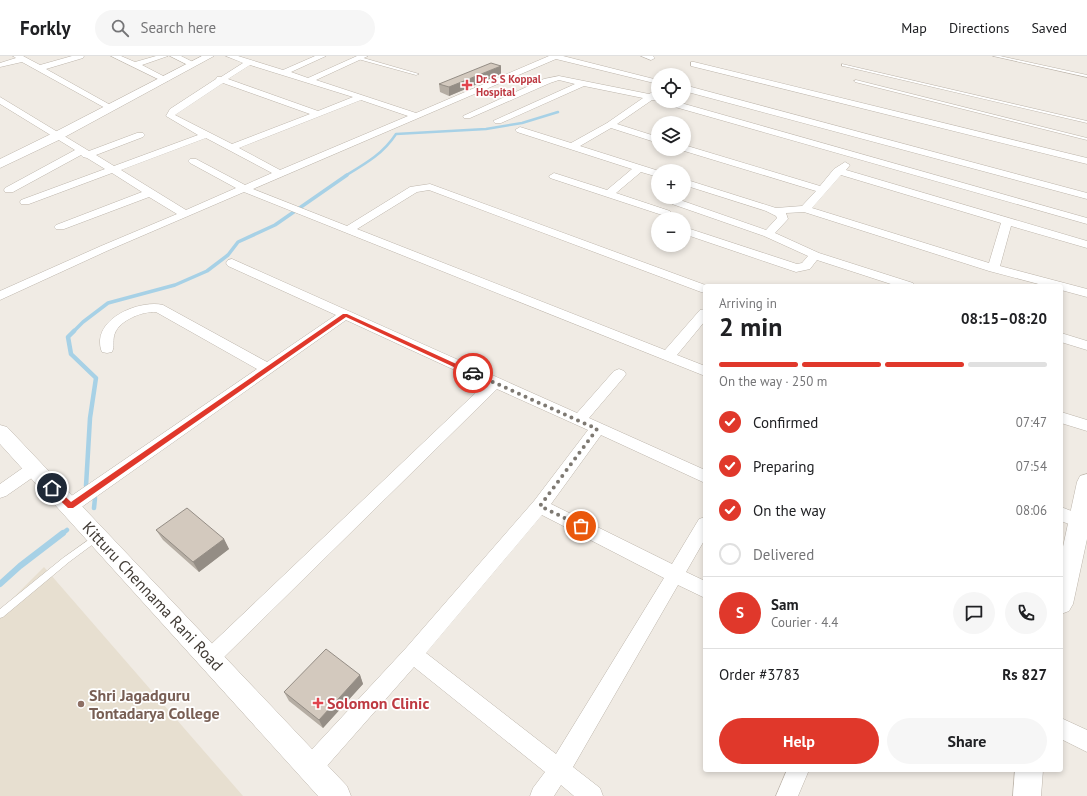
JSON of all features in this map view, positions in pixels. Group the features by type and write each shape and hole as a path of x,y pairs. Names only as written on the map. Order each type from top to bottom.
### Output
{"street":[{"path":"40,68 80,56"},
{"path":"115,56 165,79"},
{"path":"135,65 164,56"},
{"path":"174,56 193,64"},
{"path":"0,164 57,136 209,56"},
{"path":"230,56 417,116"},
{"path":"297,56 311,60"},
{"path":"282,73 322,56"},
{"path":"0,296 98,251 555,56 651,80"},
{"path":"307,81 361,57"},
{"path":"0,65 20,58 110,107"},
{"path":"249,62 220,79 173,111 170,116 281,174"},
{"path":"694,64 1087,161"},
{"path":"467,116 554,79 565,78 651,95"},
{"path":"220,79 319,114"},
{"path":"498,121 584,83"},
{"path":"691,90 1087,196"},
{"path":"231,148 361,97"},
{"path":"571,147 651,99"},
{"path":"0,100 112,171 185,214"},
{"path":"689,108 1087,221"},
{"path":"610,125 651,138"},
{"path":"520,130 651,172"},
{"path":"9,190 83,153 140,135"},
{"path":"24,202 112,171 206,135"},
{"path":"691,150 822,190"},
{"path":"805,209 838,172 856,155"},
{"path":"193,161 245,188 312,216 703,370"},
{"path":"609,194 639,168"},
{"path":"838,172 1087,245"},
{"path":"554,176 609,194 653,212"},
{"path":"691,184 777,211 781,214 783,219 768,234"},
{"path":"348,230 414,189 430,187 703,288"},
{"path":"60,227 149,193"},
{"path":"691,202 816,255 903,284"},
{"path":"667,212 674,204"},
{"path":"777,211 783,209 805,209 993,268 1053,284"},
{"path":"993,268 1007,222"},
{"path":"691,232 796,268 806,266 816,255"},
{"path":"763,257 780,240"},
{"path":"232,263 597,429 662,456 703,476"},
{"path":"1063,287 1087,293"},
{"path":"107,349 109,331 115,325 124,318 152,307 159,308 268,369"},
{"path":"70,506 345,315"},
{"path":"668,356 703,315"},
{"path":"1063,338 1087,346"},
{"path":"579,420 619,374"},
{"path":"210,658 495,383"},
{"path":"1063,418 1087,426"},
{"path":"311,767 413,654 540,506 597,429"},
{"name":"Kitturu Chennama Rani Road","path":"0,432 33,469 98,536 337,796"},
{"path":"0,492 33,469"},
{"path":"1063,593 1076,520 1087,482"},
{"path":"540,506 703,589"},
{"path":"541,796 559,770 703,527"},
{"path":"413,654 592,796"},
{"path":"1063,729 1087,741"},
{"path":"787,796 797,772"},
{"path":"1027,796 1029,772"}],"lane":[{"path":"995,56 1087,76"},
{"path":"361,57 417,74"},
{"path":"842,65 1087,122"},
{"path":"856,81 1087,139"},
{"path":"0,614 98,536"}],"shaded area":[{"name":"Shri Jagadguru Tontadarya College","path":"44,567 243,796 0,796 0,611"}],"building":[{"path":"491,63 501,66 449,87 439,84"},
{"path":"187,508 224,539 193,562 156,530"},
{"path":"326,649 360,675 319,720 284,692"}],"waterway":[{"path":"345,176 379,153 396,134 486,129 522,123 558,112"},
{"path":"86,486 90,418 96,378 71,354 68,337 83,322 108,303 175,285 207,271 228,255 238,242 275,225 347,175"},
{"path":"94,508 95,498"},
{"path":"62,534 67,530"},
{"path":"0,584 20,566 63,533"}],"way so far":[{"path":"473,373 597,429 540,506 581,526"}],"place":[{"name":"Dr. S S Koppal Hospital","path":"467,85"},
{"name":"Solomon Clinic","path":"318,703"},
{"name":"Shri Jagadguru Tontadarya College","path":"81,704"}],"route":[{"path":"52,488 70,506 345,315 473,373"}]}
